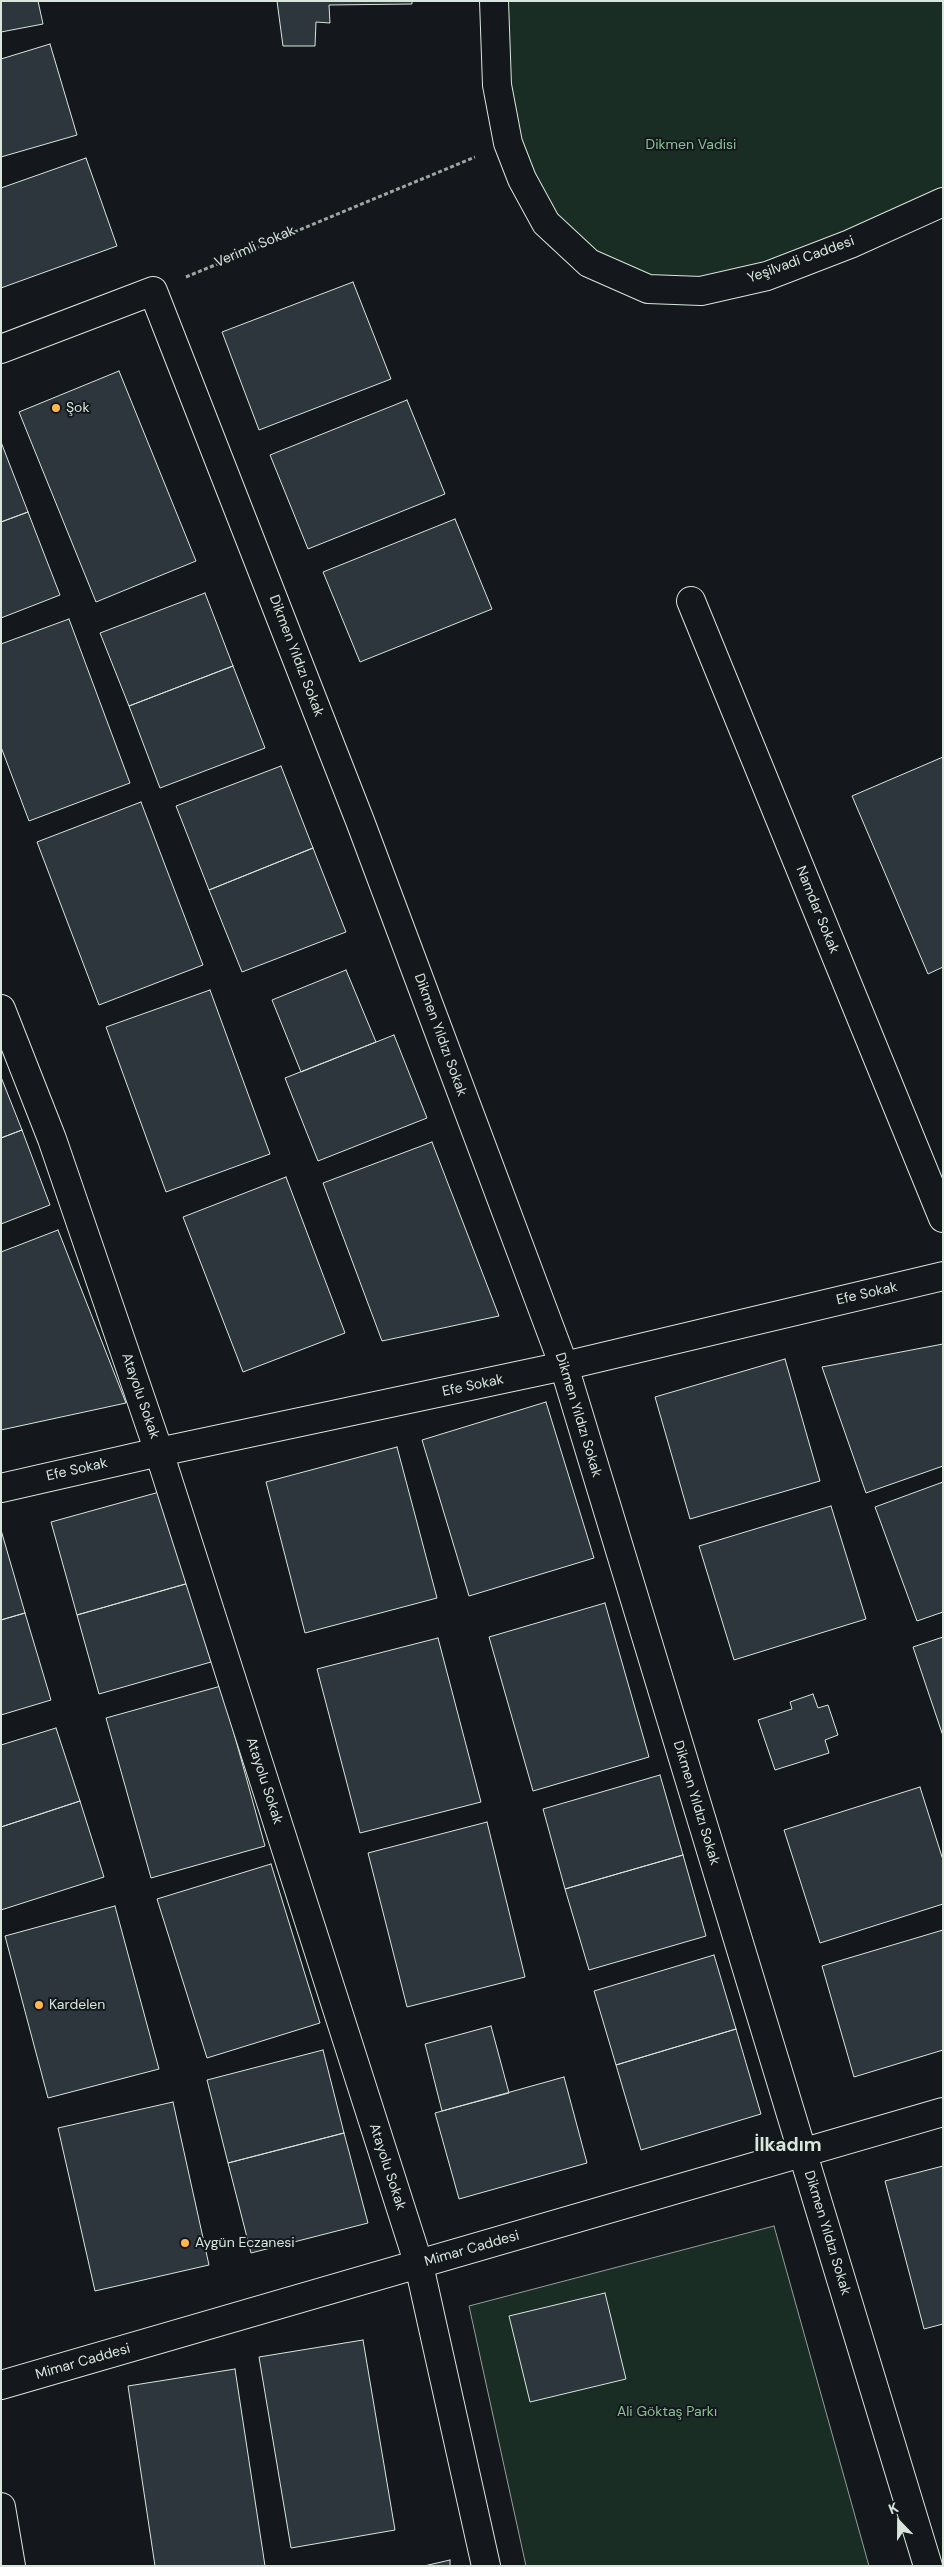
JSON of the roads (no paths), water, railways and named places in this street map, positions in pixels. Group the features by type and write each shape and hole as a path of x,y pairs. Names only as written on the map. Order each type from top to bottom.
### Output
{"street":[{"name":"Yeşilvadi Caddesi","path":"494,1 497,85 508,143 522,179 546,223 589,263 648,289 701,291 767,276 850,244 943,202"},
{"name":"Dikmen Yıldızı Sokak","path":"1,349 153,291 360,821 564,1366 928,2566"},
{"name":"Namdar Sokak","path":"691,601 943,1218"},
{"name":"Atayolu Sokak","path":"1,1009 52,1139 159,1452 419,2265 486,2566"},
{"name":"Efe Sokak","path":"1,1488 159,1452 564,1366 943,1276"},
{"name":"Mimar Caddesi","path":"1,2385 943,2112"},
{"path":"1,2506 11,2566"}],"place":[{"name":"Şok","path":"56,408"},
{"name":"Kardelen","path":"39,2005"},
{"name":"Aygün Eczanesi","path":"185,2243"}],"district":[{"name":"İlkadım","path":"788,2146"}],"park label":[{"name":"Dikmen Vadisi","path":"691,145"},
{"name":"Ali Göktaş Parkı","path":"667,2412"}]}
